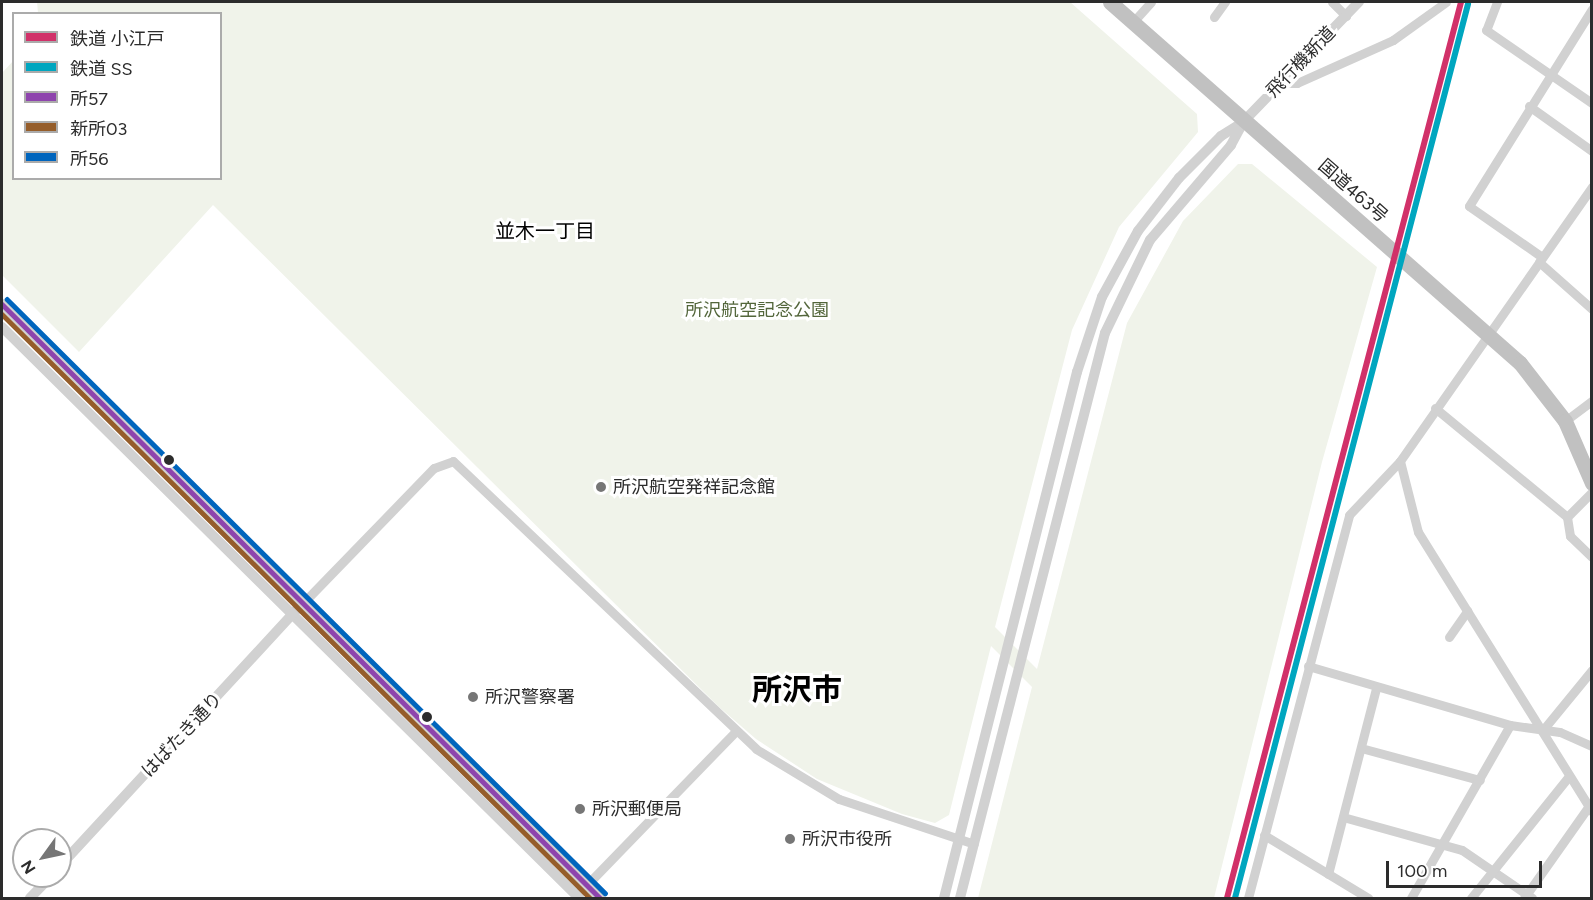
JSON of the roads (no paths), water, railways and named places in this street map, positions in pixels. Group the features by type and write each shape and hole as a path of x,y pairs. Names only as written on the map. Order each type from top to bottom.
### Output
{"highway":[{"name":"国道463号","path":"1110,2 1486,332 1536,381 1565,421 1592,483"}],"street":[{"path":"1133,22 1151,2"},
{"path":"1214,17 1225,2"},
{"path":"1332,2 1346,16"},
{"name":"飛行機新道","path":"1244,122 1359,2"},
{"path":"1280,83 1297,83 1393,40 1446,2"},
{"path":"1497,2 1486,30 1592,103"},
{"path":"1584,2 1592,8 1549,73 1469,206 1541,259 1592,309"},
{"path":"1529,106 1592,152"},
{"path":"944,898 1093,320 1122,257 1156,205 1221,136 1244,122"},
{"path":"960,898 1105,333 1154,234 1231,146 1244,122"},
{"path":"1248,898 1349,515 1400,461 1486,332 1592,187"},
{"path":"2,304 600,898"},
{"path":"2,327 291,617 577,897 584,884 735,732"},
{"path":"1565,421 1592,401"},
{"path":"1436,408 1567,517 1570,536 1592,557"},
{"path":"303,603 434,468 453,461 735,732 839,799 974,844"},
{"path":"1343,817 1443,843 1494,872 1528,897 1590,808 1418,532 1400,461"},
{"path":"1567,517 1592,492"},
{"name":"はばたき通り","path":"72,853 303,603"},
{"path":"1449,637 1467,611"},
{"path":"1308,666 1376,688 1592,746"},
{"path":"1542,731 1592,670"},
{"path":"1328,874 1376,688"},
{"path":"1411,898 1510,725"},
{"path":"1360,748 1480,780"},
{"path":"1471,898 1569,776"},
{"path":"1264,835 1368,898"}],"rail line":[{"name":"小江戸","path":"1227,898 1461,2"},
{"name":"SS","path":"1235,898 1468,4"}],"place":[{"name":"所沢航空発祥記念館","path":"601,487"},
{"name":"所沢警察署","path":"473,697"},
{"name":"所沢郵便局","path":"580,809"},
{"name":"所沢市役所","path":"790,839"}],"district":[{"name":"並木一丁目","path":"545,231"},
{"name":"所沢市","path":"797,690"}],"park label":[{"name":"所沢航空記念公園","path":"757,310"}]}
